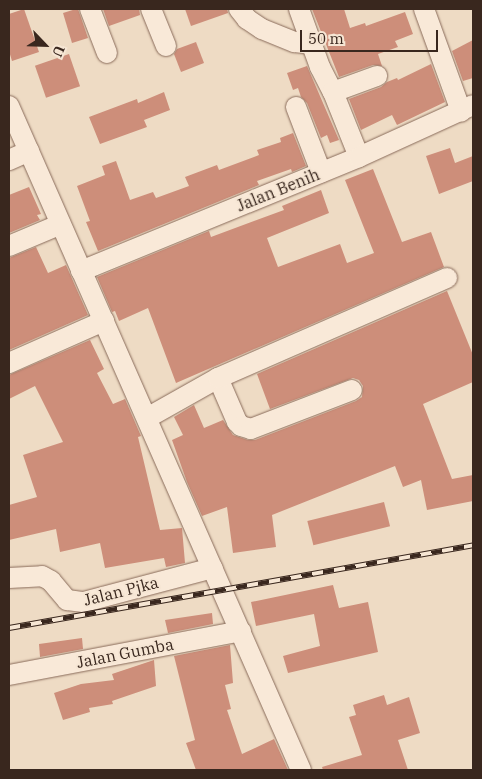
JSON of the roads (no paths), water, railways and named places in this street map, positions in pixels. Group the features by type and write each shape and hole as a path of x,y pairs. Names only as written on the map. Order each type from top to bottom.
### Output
{"street":[{"path":"90,9 108,53"},
{"path":"151,9 166,46"},
{"path":"240,9 247,19 262,29 295,42 312,44"},
{"path":"299,9 359,157"},
{"path":"424,9 467,108"},
{"path":"333,92 377,76"},
{"path":"9,106 301,770"},
{"path":"296,107 321,172"},
{"name":"Jalan Benih","path":"81,271 359,157 467,108"},
{"path":"9,160 29,150"},
{"path":"9,246 61,224"},
{"path":"147,418 218,378 446,278"},
{"path":"9,363 104,321"},
{"path":"218,378 237,422 241,426 251,429 352,390"},
{"name":"Jalan Pjka","path":"9,578 42,576 52,581 67,600 84,602 213,568"},
{"name":"Jalan Gumba","path":"9,675 241,631"}],"railway":[{"path":"9,628 473,545"}]}
